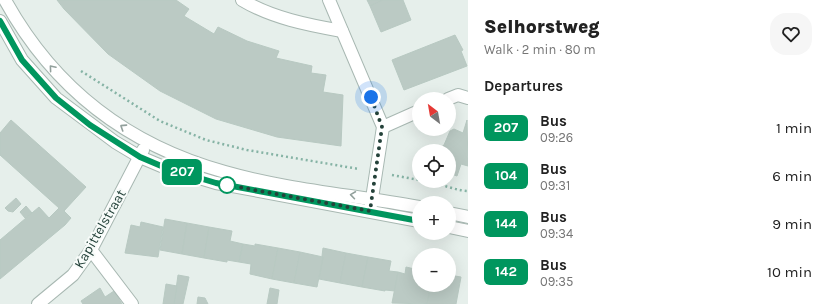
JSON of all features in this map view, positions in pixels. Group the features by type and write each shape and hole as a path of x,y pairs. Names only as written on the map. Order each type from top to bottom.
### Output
{"street":[{"path":"5,0 20,28 67,84 100,112 147,143 189,161 226,172 289,186 372,198 412,206"},
{"path":"242,0 252,6 291,21 342,31"},
{"path":"329,0 382,127 370,211"},
{"path":"0,21 22,60 56,98 109,138 140,157 166,168 216,183 412,220"},
{"path":"456,96 468,98"},
{"path":"382,127 412,115"},
{"name":"Kapittelstraat","path":"38,304 73,275 91,250 147,143"},
{"path":"456,214 468,217"},
{"path":"456,228 468,231"},
{"path":"91,250 132,304"}],"path":[{"path":"78,69 160,121 206,140 247,150 412,179"},
{"path":"451,188 455,190 468,191"}],"building":[{"path":"57,0 176,0 189,9 184,16 214,34 218,27 247,41 279,51 276,58 312,66 311,73 326,75 323,92 343,95 341,146 277,137 216,119 160,91 108,54"},
{"path":"367,0 383,0 370,6"},
{"path":"383,0 403,0 411,20 381,32 370,6"},
{"path":"455,35 463,50 461,51 467,66 404,90 392,60"},
{"path":"11,120 86,187 64,211 71,218 65,225 0,279 0,240 39,207 49,218 59,208 0,155 0,133"},
{"path":"467,120 468,166 461,164 457,176 456,144 444,144 448,136 456,136 456,130 463,133"},
{"path":"16,198 21,204 13,212 8,211 5,208"},
{"path":"26,206 32,213 25,218 20,212"},
{"path":"165,219 187,223 182,254 160,250"},
{"path":"141,222 163,227 158,257 125,253 131,225 140,227"},
{"path":"187,223 209,227 204,258 182,254"},
{"path":"209,227 232,231 230,241 243,244 239,262 227,260 227,262 204,258"},
{"path":"243,244 255,246 255,244 278,248 272,279 250,274 251,264 239,262"},
{"path":"278,248 300,252 294,283 272,279"},
{"path":"323,248 346,253 340,283 319,279"},
{"path":"300,252 323,257 317,287 294,283"},
{"path":"346,253 368,257 362,287 340,283"},
{"path":"368,257 391,261 389,271 398,272 395,291 385,291 362,287"},
{"path":"406,267 412,268 412,292 430,292 427,304 392,303 398,272 405,274"},
{"path":"178,275 189,277 183,304 174,304"},
{"path":"456,276 461,277 456,304 427,304 430,292 456,292"},
{"path":"166,284 177,286 174,304 163,304"},
{"path":"100,288 105,297 114,291 122,304 83,304 81,301"},
{"path":"270,288 279,290 277,304 267,304"},
{"path":"198,297 205,298 208,304 197,304"}],"bus line":[{"name":"207","path":"0,21 22,60 56,98 90,125 140,157 166,168 216,183 412,220"}],"route":[{"path":"227,185 370,211 382,140 382,127 371,97"}]}
